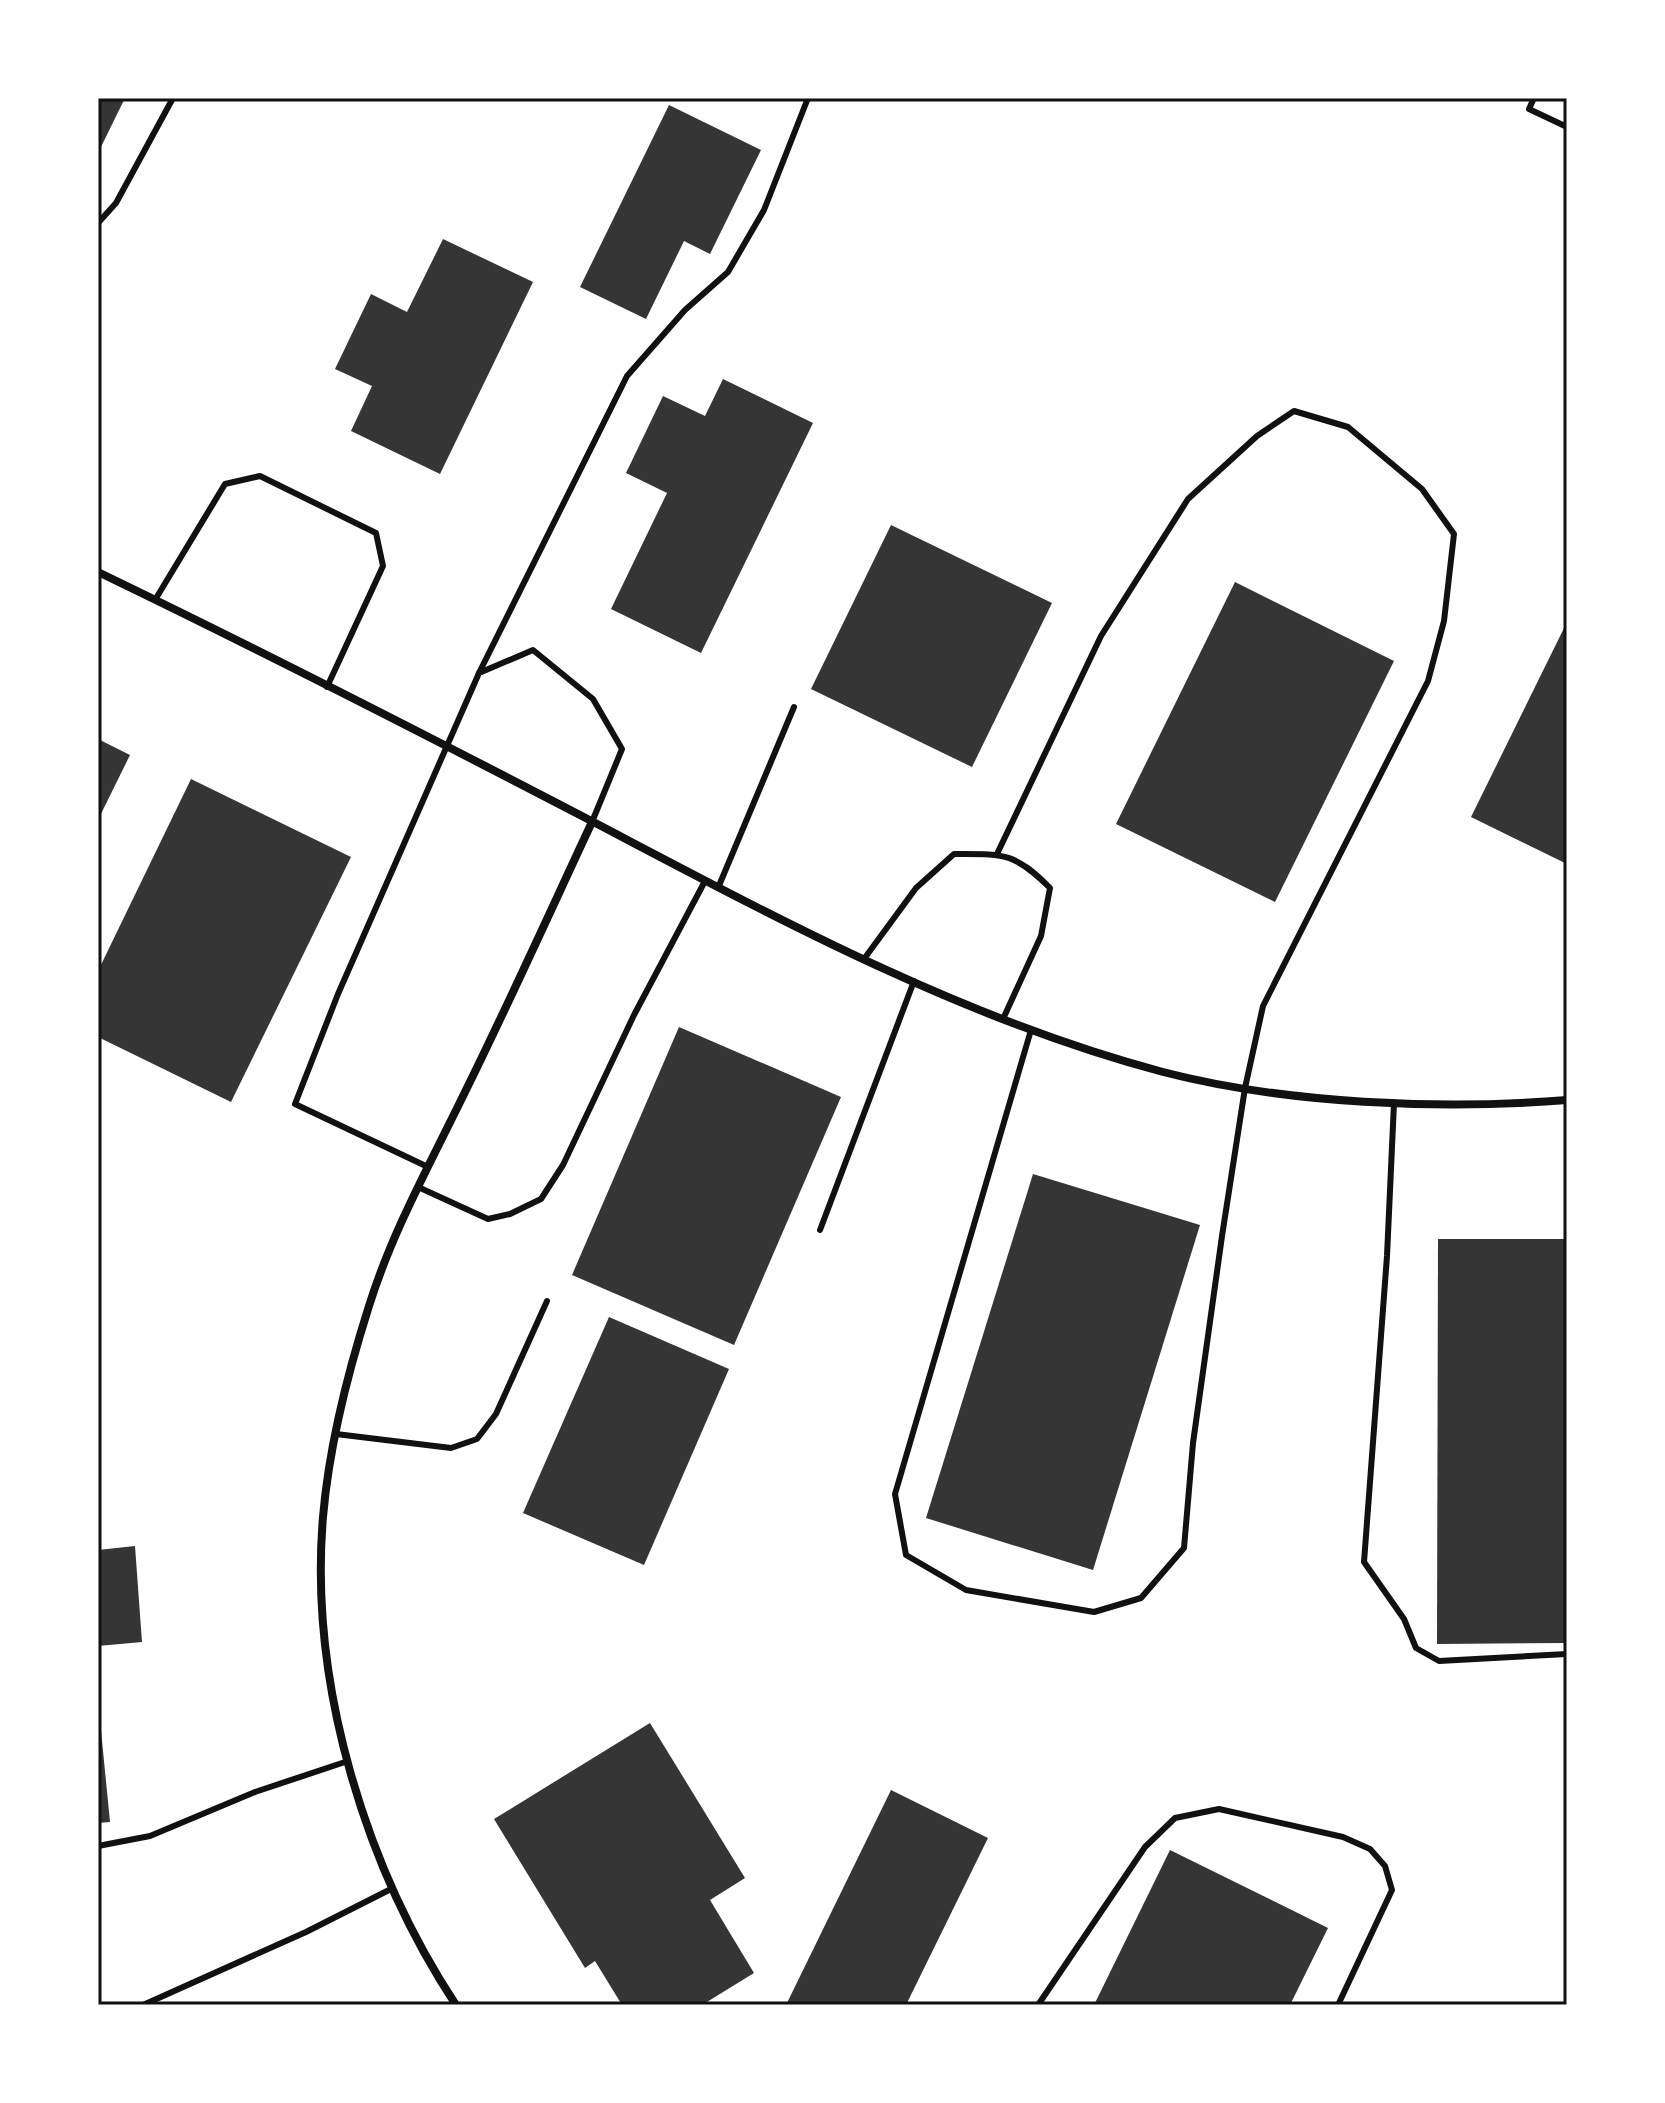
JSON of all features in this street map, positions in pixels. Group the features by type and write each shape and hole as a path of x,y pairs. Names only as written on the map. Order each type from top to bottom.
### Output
{"street":[{"path":"98,572 718,888 864,959 1031,1030 1165,1072 1245,1088 1394,1103 1567,1100"},
{"path":"456,2005 399,1910 365,1824 348,1761 324,1625 323,1518 336,1434 369,1303 418,1187 592,822"}],"lane":[{"path":"98,223 116,203 173,98"},
{"path":"428,1167 295,1104 338,994 479,673 627,376 685,310 728,272 764,210 808,98"},
{"path":"1534,98 1529,109 1567,127"},
{"path":"997,854 1101,636 1188,499 1257,436 1294,411 1348,427 1422,489 1454,534 1444,621 1428,681 1263,1006 1245,1088 1193,1443 1184,1548 1141,1598 1094,1612 966,1590 906,1555 895,1494 1031,1030"},
{"path":"155,600 225,484 260,476 376,533 383,566 327,687"},
{"path":"479,673 533,650 593,699 622,749 592,822"},
{"path":"718,888 794,707"},
{"path":"864,959 916,888 954,854 997,854 1024,862 1050,888 1041,936 1003,1019"},
{"path":"418,1187 488,1219 510,1214 541,1199 563,1165 634,1015 705,881"},
{"path":"820,1230 914,981"},
{"path":"1394,1103 1387,1256 1364,1562 1404,1619 1416,1648 1439,1661 1567,1654"},
{"path":"336,1434 451,1448 477,1439 496,1414 547,1301"},
{"path":"98,1846 150,1836 255,1792 348,1761"},
{"path":"1038,2005 1145,1847 1175,1818 1219,1809 1343,1837 1370,1849 1385,1866 1392,1890 1338,2005"},
{"path":"143,2005 306,1932 391,1889"}],"building":[{"path":"98,98 125,98 98,153"},
{"path":"669,105 761,150 710,254 684,241 646,319 580,287"},
{"path":"443,239 533,282 440,474 351,431 372,386 335,369 371,294 407,312"},
{"path":"723,379 813,423 701,653 611,609 667,493 626,473 663,396 705,416"},
{"path":"891,525 1052,603 972,767 811,689"},
{"path":"1235,582 1394,661 1275,902 1116,824"},
{"path":"1567,622 1567,864 1471,817"},
{"path":"98,739 130,755 98,820"},
{"path":"191,779 351,857 231,1102 98,1037 98,971"},
{"path":"679,1027 841,1097 734,1345 572,1275"},
{"path":"1033,1174 1200,1225 1093,1570 926,1518"},
{"path":"1438,1239 1567,1239 1567,1643 1437,1644"},
{"path":"609,1317 729,1369 644,1565 523,1513"},
{"path":"135,1546 142,1642 98,1646 98,1550"},
{"path":"98,1700 110,1822 98,1823"},
{"path":"650,1723 745,1878 710,1900 754,1973 702,2005 622,2005 595,1961 585,1968 494,1819"},
{"path":"891,1790 988,1838 906,2005 786,2005"},
{"path":"1170,1850 1328,1928 1290,2005 1094,2005"}]}
